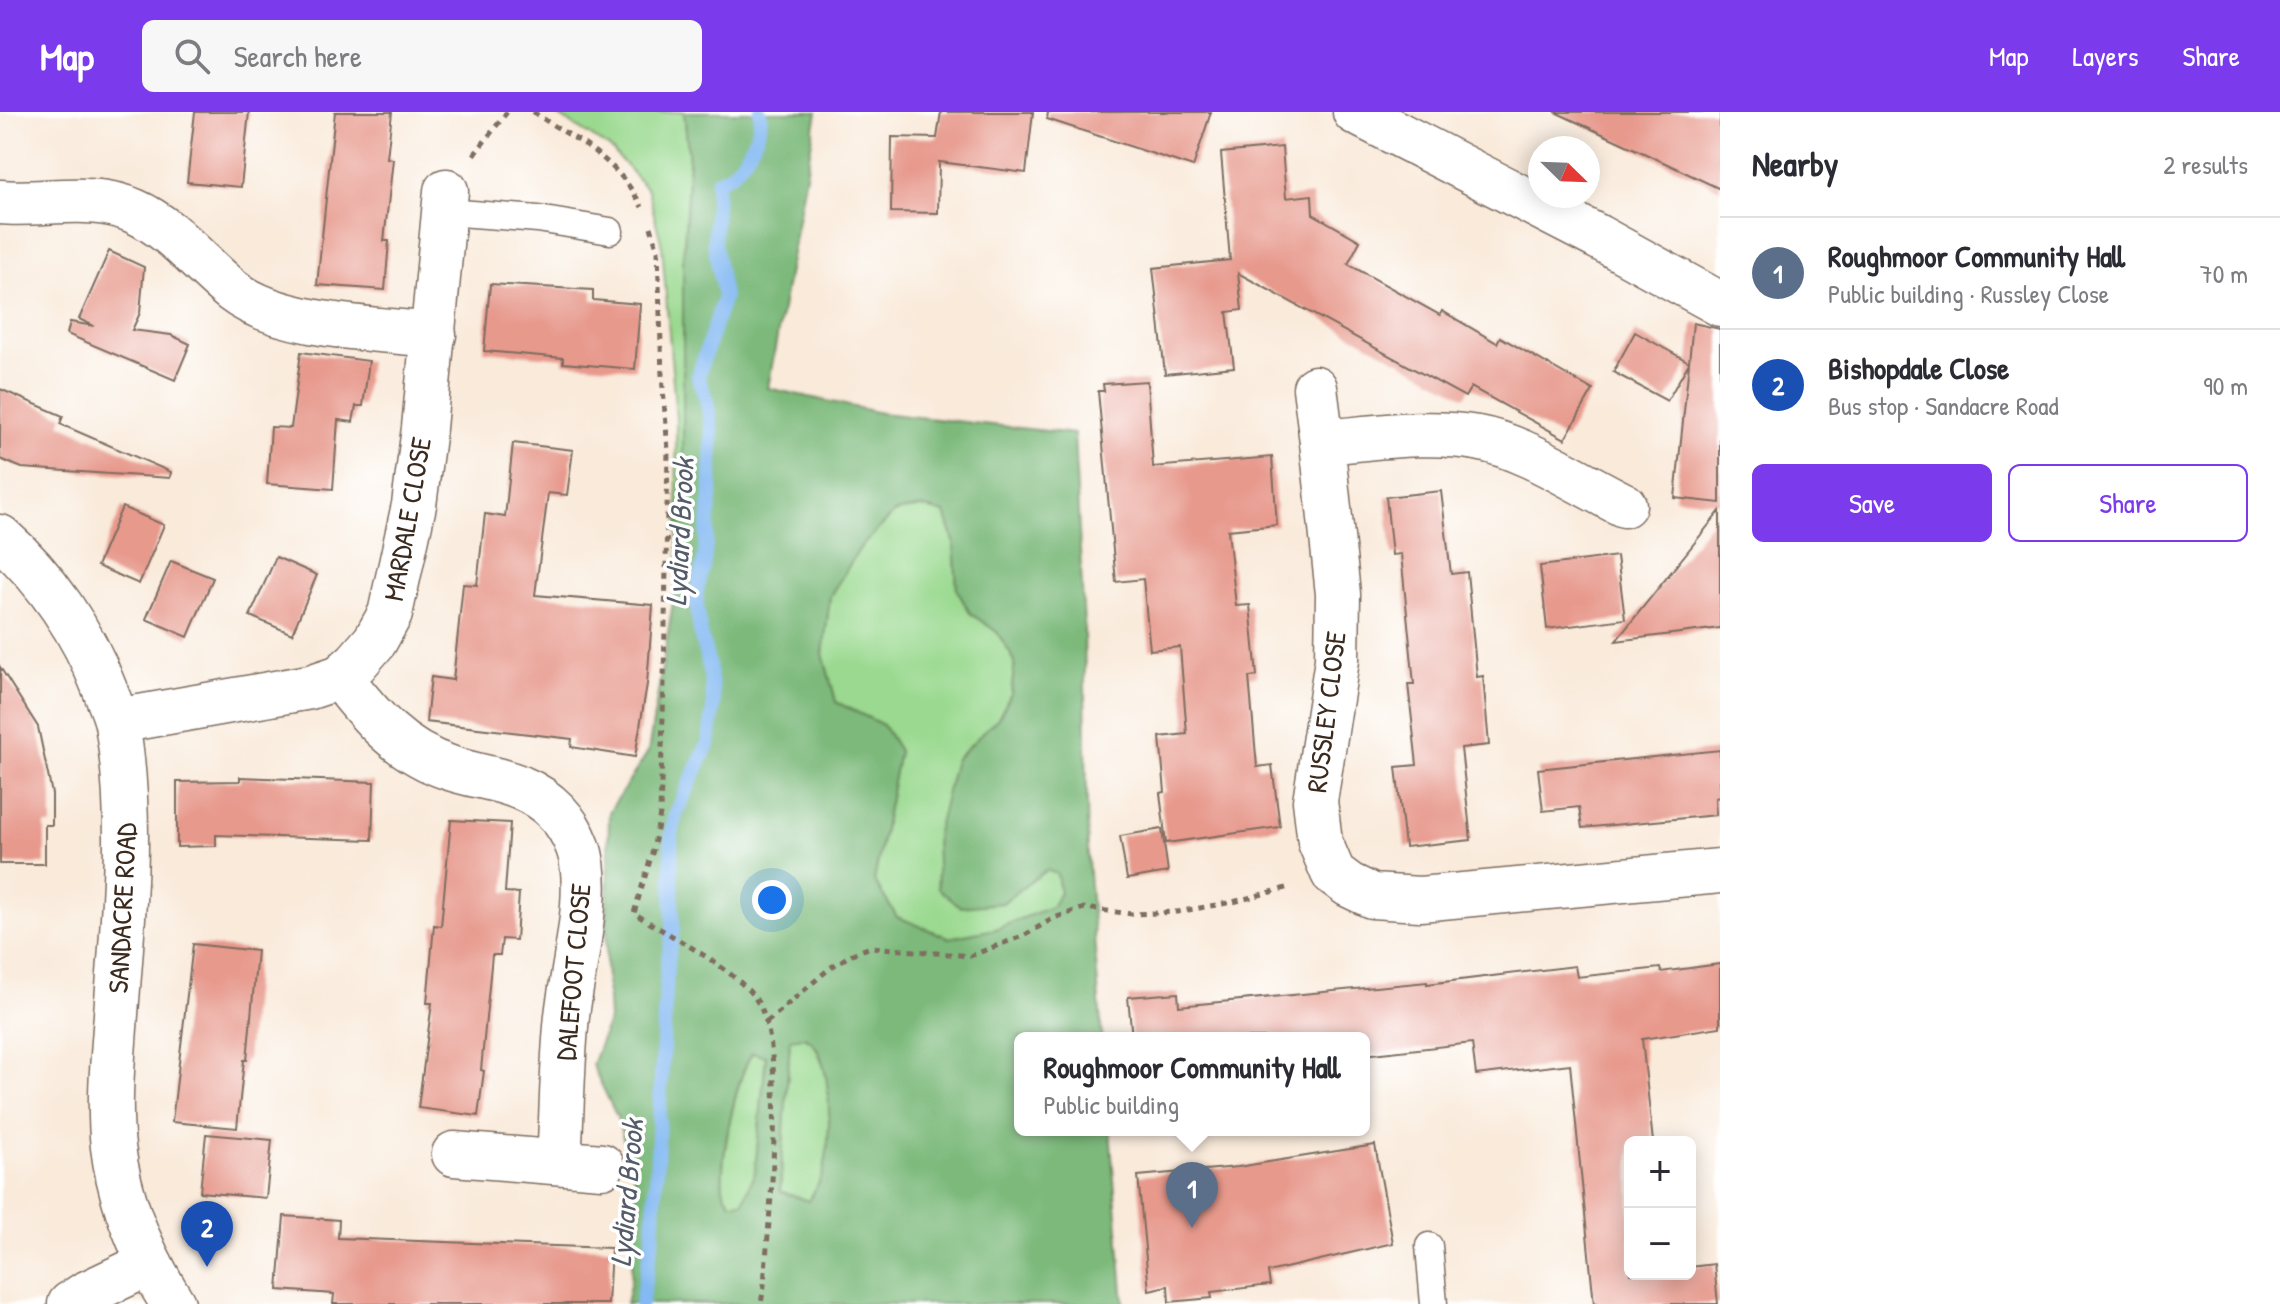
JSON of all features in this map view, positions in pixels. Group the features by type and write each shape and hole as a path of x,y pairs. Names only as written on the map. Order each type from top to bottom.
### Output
{"street":[{"path":"1355,112 1598,237 1720,304"},
{"name":"MARDALE CLOSE","path":"117,721 310,687 340,677 375,641 390,614 414,505 446,201"},
{"path":"0,202 90,202 133,211 171,233 235,293 267,310 321,322 434,335"},
{"name":"RUSSLEY CLOSE","path":"1315,388 1338,594 1337,660 1315,801 1320,842 1333,873"},
{"path":"1322,442 1444,434 1480,438 1511,447 1624,505"},
{"name":"SANDACRE ROAD","path":"0,537 53,594 77,628 117,721 128,814 111,1088 113,1148 126,1206 148,1264 173,1304"},
{"name":"DALEFOOT CLOSE","path":"340,677 369,715 398,743 425,759 520,787 543,799 566,822 579,849 584,873 583,895 567,1017 559,1162"},
{"path":"1333,873 1372,896 1420,899 1720,871"},
{"path":"454,1154 602,1166"},
{"path":"70,1304 148,1264"}],"lane":[{"name":"MARDALE CLOSE","path":"446,201 610,231"},
{"path":"1429,1246 1434,1304"}],"path":[{"path":"533,112 603,155 632,187 648,218 658,251 668,450 660,814 634,913 713,962 757,1000 767,1022 772,1049 774,1102 761,1304"},
{"path":"767,1022 830,968 852,954 871,947 970,956 1025,935 1054,918 1084,908 1132,914 1177,912 1247,899 1333,873"}],"green space":[{"path":"553,112 684,112 689,161 683,264 683,458 678,573 676,419 662,246 648,190 611,149"},
{"path":"684,112 817,112 768,388 881,413 1074,434 1084,627 1088,860 1102,1032 1014,1032 1014,1136 1110,1136 1124,1304 626,1304 631,1280 636,1184 617,1117 592,1065 609,1019 606,965 609,812 648,752 678,573 683,458 683,264 689,161","holes":["922,507 945,513 954,541 957,590 970,613 997,632 1015,661 1011,694 999,717 955,760 936,836 938,889 961,907 1002,903 1046,870 1057,874 1060,893 1051,907 996,929 949,938 897,917 874,881 899,751 883,725 836,702 823,654 830,596 860,548 895,512","804,1037 814,1045 822,1059 829,1121 826,1160 822,1176 809,1201 780,1191 790,1039","752,1053 766,1056 755,1172 743,1202 731,1203 723,1189 724,1157 735,1098"]},
{"path":"922,507 945,513 954,541 957,590 970,613 997,632 1015,661 1011,694 999,717 955,760 1002,903 1046,870 1057,873 1061,893 1051,907 996,929 949,938 897,917 874,881 899,751 883,725 836,702 823,654 830,596 860,548 895,512"},
{"path":"790,1038 812,1040 819,1055 825,1071 830,1105 827,1156 822,1176 809,1201 780,1192"},
{"path":"752,1053 766,1055 755,1172 743,1203 731,1203 723,1189 724,1157 735,1099"}],"building":[{"path":"195,112 249,112 241,187 187,182"},
{"path":"335,112 392,112 387,158 393,159 384,241 389,241 385,290 317,285"},
{"path":"941,112 1033,112 1026,173 939,162 938,213 891,212 892,137 937,138"},
{"path":"1048,112 1211,112 1193,167 1047,119"},
{"path":"1555,112 1720,112 1720,189 1661,161"},
{"path":"1282,147 1286,198 1312,195 1313,214 1360,241 1348,264 1440,315 1442,311 1497,343 1500,337 1593,390 1565,439 1471,387 1465,397 1238,273 1242,310 1227,312 1234,367 1165,374 1153,268 1230,260 1221,153"},
{"path":"109,251 144,267 140,313 132,330 171,335 190,344 175,380 67,334 70,322 94,326 79,319"},
{"path":"490,284 593,290 593,300 640,304 635,369 563,363 563,358 484,351"},
{"path":"1693,323 1720,329 1720,503 1675,498 1689,363 1667,401 1613,372 1635,332 1689,362"},
{"path":"301,352 369,361 363,406 356,406 353,422 338,420 333,489 267,484 271,427 291,428"},
{"path":"1147,381 1153,467 1272,457 1277,525 1228,530 1236,606 1250,605 1257,676 1249,677 1257,767 1272,765 1280,827 1166,843 1160,793 1165,792 1160,737 1187,734 1180,647 1150,650 1143,579 1116,582 1098,391 1104,391 1103,384"},
{"path":"0,389 63,416 60,424 171,472 170,478 22,468 0,459"},
{"path":"513,443 573,450 567,495 548,493 535,595 653,605 647,684 635,757 571,747 572,739 426,722 431,677 453,680 463,584 477,585 485,514 505,517"},
{"path":"1441,491 1451,574 1467,572 1477,677 1483,676 1489,745 1461,748 1471,840 1405,847 1396,767 1417,765 1408,684 1414,684 1401,554 1392,555 1386,497"},
{"path":"122,507 164,525 139,584 97,566"},
{"path":"1720,511 1720,628 1616,641"},
{"path":"1617,556 1625,619 1547,629 1540,566"},
{"path":"276,557 317,575 292,634 250,616"},
{"path":"171,561 213,578 188,637 146,619"},
{"path":"0,667 38,727 52,794 52,825 45,825 45,864 0,864"},
{"path":"1720,750 1720,797 1715,798 1716,815 1582,828 1579,807 1543,811 1538,769"},
{"path":"240,777 374,782 372,840 216,835 216,846 177,847 177,782 240,781"},
{"path":"451,820 510,823 505,892 519,893 516,940 502,939 500,955 492,955 478,1116 418,1108 432,1003 427,1003 434,925 441,926"},
{"path":"1162,829 1168,872 1127,879 1120,836"},
{"path":"193,944 257,951 237,1128 172,1122"},
{"path":"1720,964 1720,1027 1642,1039 1652,1136 1624,1136 1624,1280 1696,1280 1696,1266 1714,1264 1718,1304 1594,1304 1570,1064 1476,1075 1472,1043 1370,1054 1370,1032 1131,1032 1128,997 1178,993 1179,1006 1427,984 1575,966 1577,977 1660,968 1661,972"},
{"path":"206,1134 272,1140 266,1198 200,1192"},
{"path":"1375,1145 1393,1243 1268,1272 1270,1285 1211,1292 1212,1298 1169,1302 1168,1286 1149,1290 1138,1176 1238,1167"},
{"path":"284,1216 339,1220 338,1238 611,1248 608,1304 333,1304 334,1294 278,1290"}],"waterway":[{"name":"Lydiard Brook","path":"641,1304 653,1237 667,966 673,928 671,837 676,813 709,742 714,703 696,595 704,562 711,496 712,432 707,402 698,376 724,297 714,242 717,181 732,173 749,152 757,135 760,112"}],"place":[{"name":"Roughmoor Community Hall","path":"1192,1228"},
{"name":"Bishopdale Close","path":"207,1267"}]}
